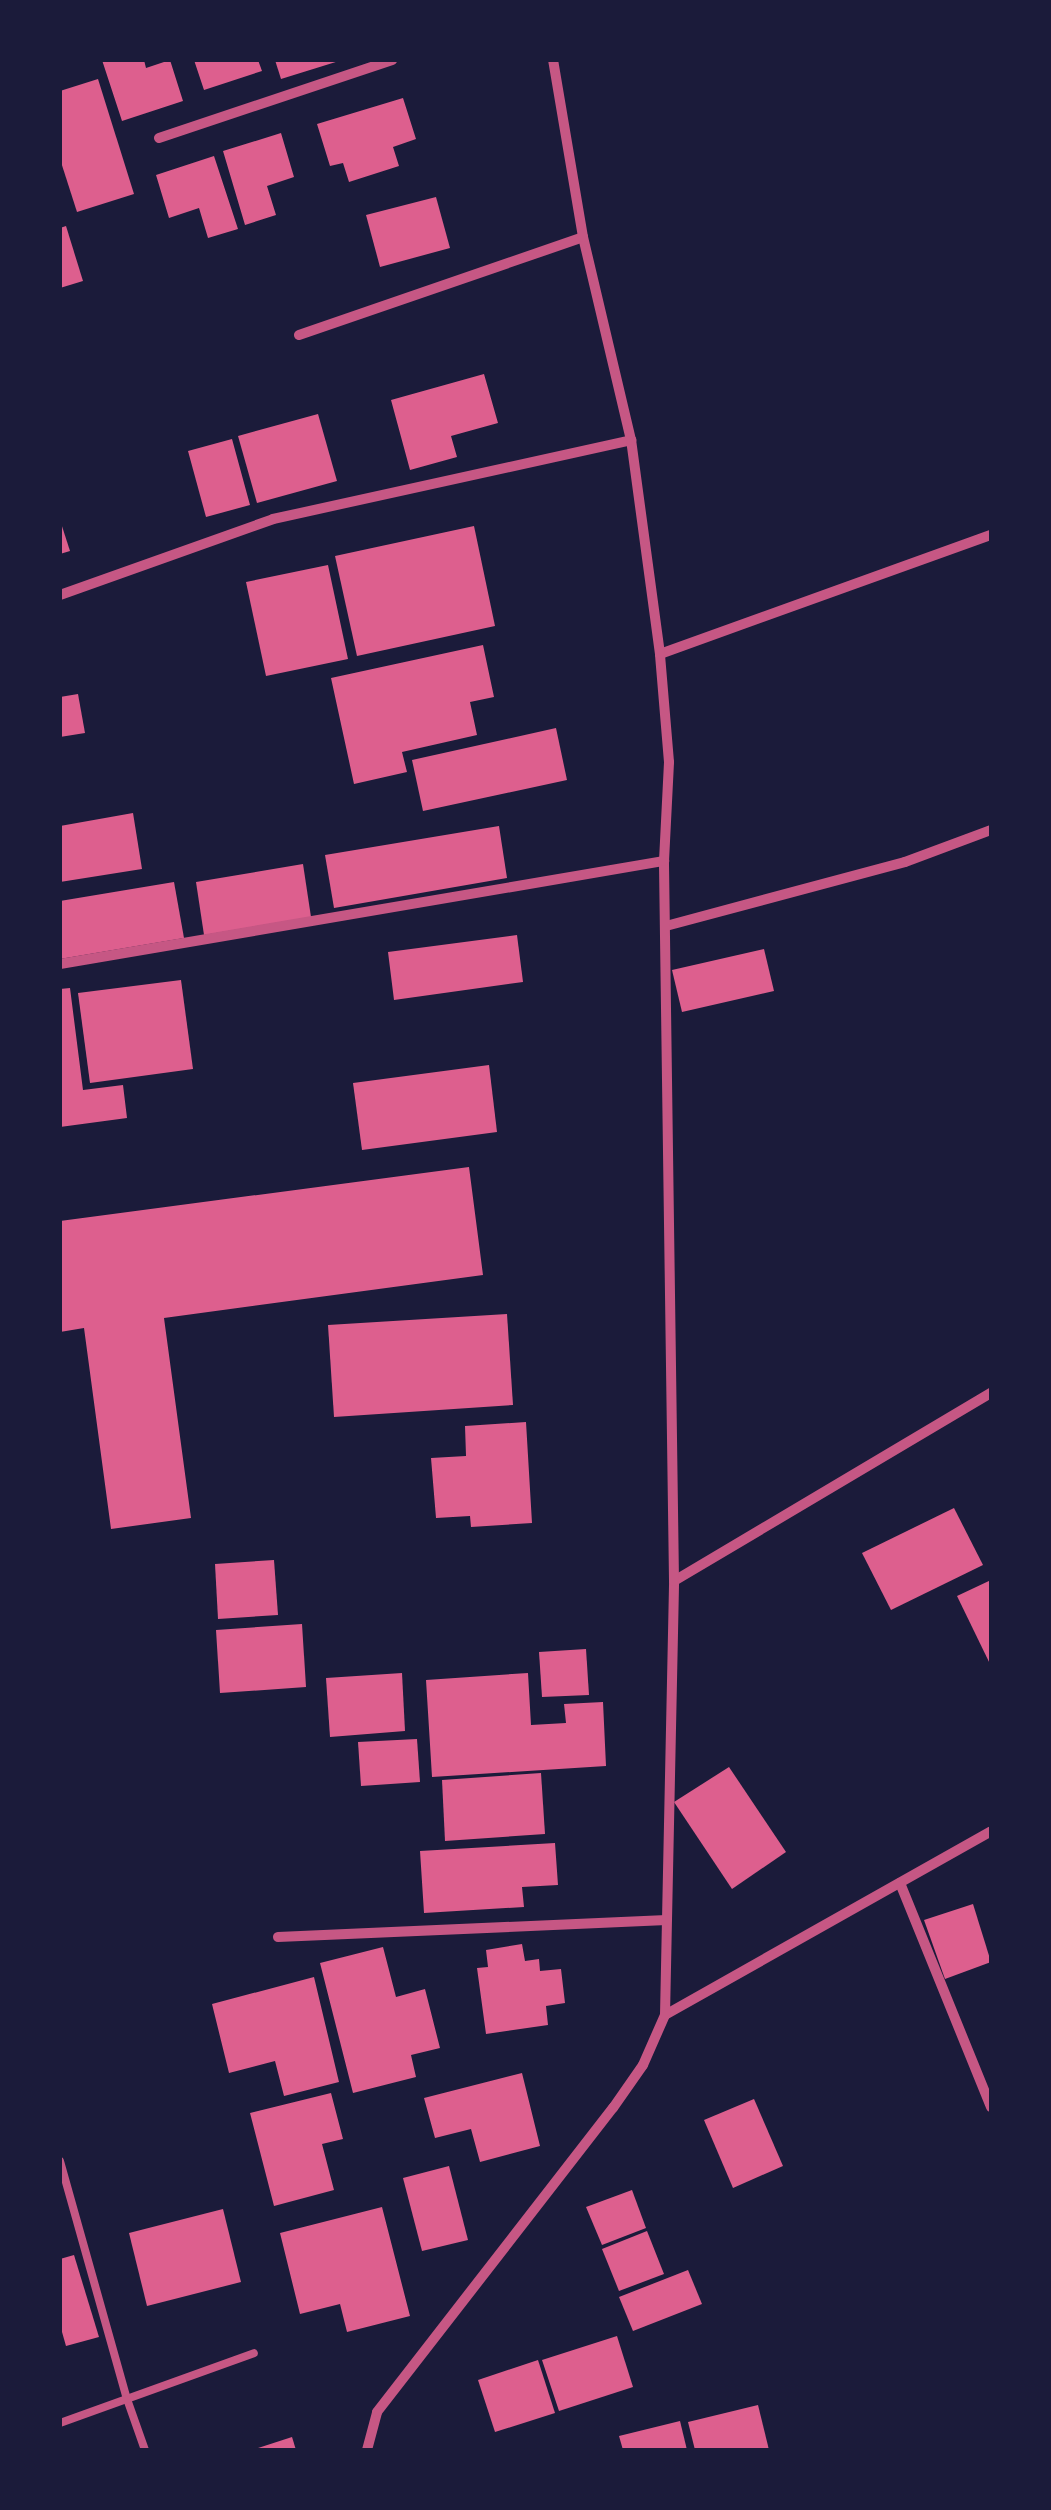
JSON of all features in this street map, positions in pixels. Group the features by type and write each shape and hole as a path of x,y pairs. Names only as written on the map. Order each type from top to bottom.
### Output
{"street":[{"path":"159,138 392,60"},
{"path":"367,2450 377,2412 613,2108 643,2065 665,2015 674,1580 664,861 668,762 660,654 631,440 583,236 553,60"},
{"path":"299,335 583,236"},
{"path":"60,595 273,518 631,440"},
{"path":"660,654 991,536"},
{"path":"666,926 905,862 991,830"},
{"path":"60,964 664,861"},
{"path":"674,1580 991,1392"},
{"path":"665,2015 991,1831"},
{"path":"900,1883 991,2107"},
{"path":"278,1937 667,1920"}],"lane":[{"path":"60,2161 126,2399 145,2450"},
{"path":"60,2424 254,2352"}],"building":[{"path":"102,60 144,60 146,68 170,60 183,101 122,121"},
{"path":"194,60 258,60 262,71 204,90"},
{"path":"275,60 339,60 339,61 281,79"},
{"path":"98,79 134,194 77,212 60,159 60,91"},
{"path":"403,98 416,139 393,147 399,166 349,182 343,163 330,166 317,124"},
{"path":"281,133 294,177 267,186 276,215 245,225 223,151"},
{"path":"214,156 238,229 208,238 199,208 169,218 156,175"},
{"path":"436,197 450,248 380,267 366,215"},
{"path":"66,226 83,281 60,288 60,228"},
{"path":"484,374 498,423 451,436 457,457 410,470 391,400"},
{"path":"318,414 337,481 257,503 238,436"},
{"path":"232,439 250,505 206,517 188,451"},
{"path":"60,520 70,551 60,554"},
{"path":"474,526 495,626 357,656 335,556"},
{"path":"328,565 348,659 266,676 246,582"},
{"path":"483,645 494,697 470,702 477,735 402,752 407,772 354,784 331,678"},
{"path":"78,694 85,733 60,737 60,697"},
{"path":"556,728 567,780 423,811 412,760"},
{"path":"133,813 142,869 60,882 60,826"},
{"path":"499,826 507,878 334,908 325,855"},
{"path":"303,864 311,917 204,935 196,882"},
{"path":"174,882 184,938 60,959 60,901"},
{"path":"517,935 523,982 394,1000 388,952"},
{"path":"764,949 774,991 682,1012 672,970"},
{"path":"181,980 193,1069 90,1083 78,993"},
{"path":"70,988 83,1090 123,1085 127,1118 60,1127 60,989"},
{"path":"489,1065 497,1132 362,1150 353,1083"},
{"path":"469,1167 483,1275 164,1318 191,1518 111,1529 84,1328 60,1332 60,1221"},
{"path":"507,1314 513,1405 334,1417 328,1325"},
{"path":"526,1422 532,1523 471,1527 470,1516 436,1518 431,1458 466,1456 465,1426"},
{"path":"954,1508 983,1565 891,1610 862,1553"},
{"path":"274,1560 278,1615 218,1619 215,1564"},
{"path":"991,1580 991,1666 957,1596"},
{"path":"302,1624 306,1687 220,1693 216,1630"},
{"path":"586,1649 589,1695 542,1697 539,1652"},
{"path":"402,1673 405,1731 330,1737 326,1678"},
{"path":"528,1673 531,1725 566,1723 564,1704 603,1702 606,1766 432,1777 426,1680"},
{"path":"417,1739 420,1782 361,1786 358,1742"},
{"path":"729,1767 786,1852 732,1889 674,1802"},
{"path":"541,1773 545,1834 445,1841 442,1780"},
{"path":"555,1843 558,1885 522,1887 524,1907 424,1913 420,1851"},
{"path":"973,1904 991,1962 945,1979 924,1920"},
{"path":"522,1944 525,1961 539,1959 540,1971 561,1969 565,2003 546,2006 548,2025 486,2034 477,1968 488,1967 486,1950"},
{"path":"383,1947 396,1997 425,1989 440,2048 411,2055 416,2077 353,2093 320,1963"},
{"path":"314,1977 339,2082 284,2096 275,2061 229,2073 212,2004"},
{"path":"522,2073 540,2146 480,2162 471,2129 435,2138 424,2098"},
{"path":"331,2093 343,2139 322,2144 334,2190 274,2206 250,2113"},
{"path":"754,2099 783,2166 733,2188 704,2120"},
{"path":"449,2166 468,2240 422,2251 403,2178"},
{"path":"632,2190 646,2228 602,2245 586,2207"},
{"path":"382,2207 410,2316 347,2332 340,2304 300,2314 280,2233"},
{"path":"223,2209 241,2282 147,2306 129,2233"},
{"path":"647,2231 664,2274 619,2291 602,2249"},
{"path":"74,2255 99,2337 66,2346 60,2325 60,2259"},
{"path":"688,2270 702,2304 633,2331 619,2297"},
{"path":"617,2336 633,2387 559,2411 542,2360"},
{"path":"538,2360 555,2413 495,2432 478,2380"},
{"path":"758,2405 769,2450 695,2450 688,2422"},
{"path":"680,2421 687,2450 623,2450 619,2436"},
{"path":"292,2437 296,2450 255,2450 255,2449"}]}
